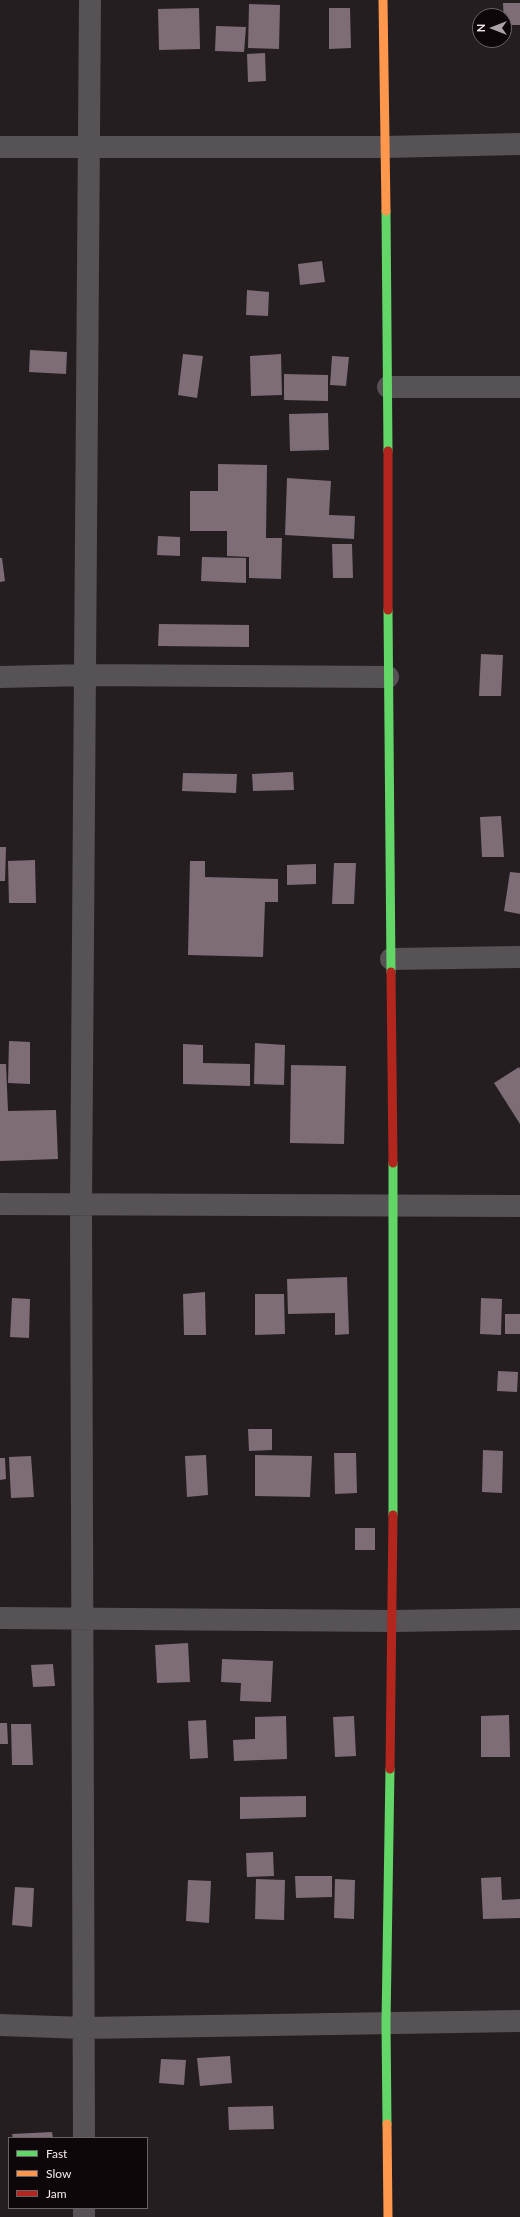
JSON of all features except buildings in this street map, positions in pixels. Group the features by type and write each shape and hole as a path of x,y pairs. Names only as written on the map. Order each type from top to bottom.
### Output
{"street":[{"path":"84,2137 81,1618 81,1205 90,0"},
{"path":"383,0 388,387 388,677 393,1205 393,1621 386,2024 388,2217"},
{"path":"0,147 384,147 520,144"},
{"path":"388,387 520,387"},
{"path":"0,677 85,675 388,677"},
{"path":"391,959 520,957"},
{"path":"0,1204 520,1206"},
{"path":"0,1618 393,1621 520,1619"},
{"path":"0,2025 84,2028 520,2021"}],"traffic: fast":[{"path":"386,211 388,451"},
{"path":"388,610 391,972"},
{"path":"393,1163 393,1515"},
{"path":"387,2124 386,2023 390,1769"}],"traffic: slow":[{"path":"383,0 386,211"},
{"path":"387,2124 388,2217"}],"traffic: jam":[{"path":"388,451 388,610"},
{"path":"391,972 393,1163"},
{"path":"390,1769 393,1515"}]}
